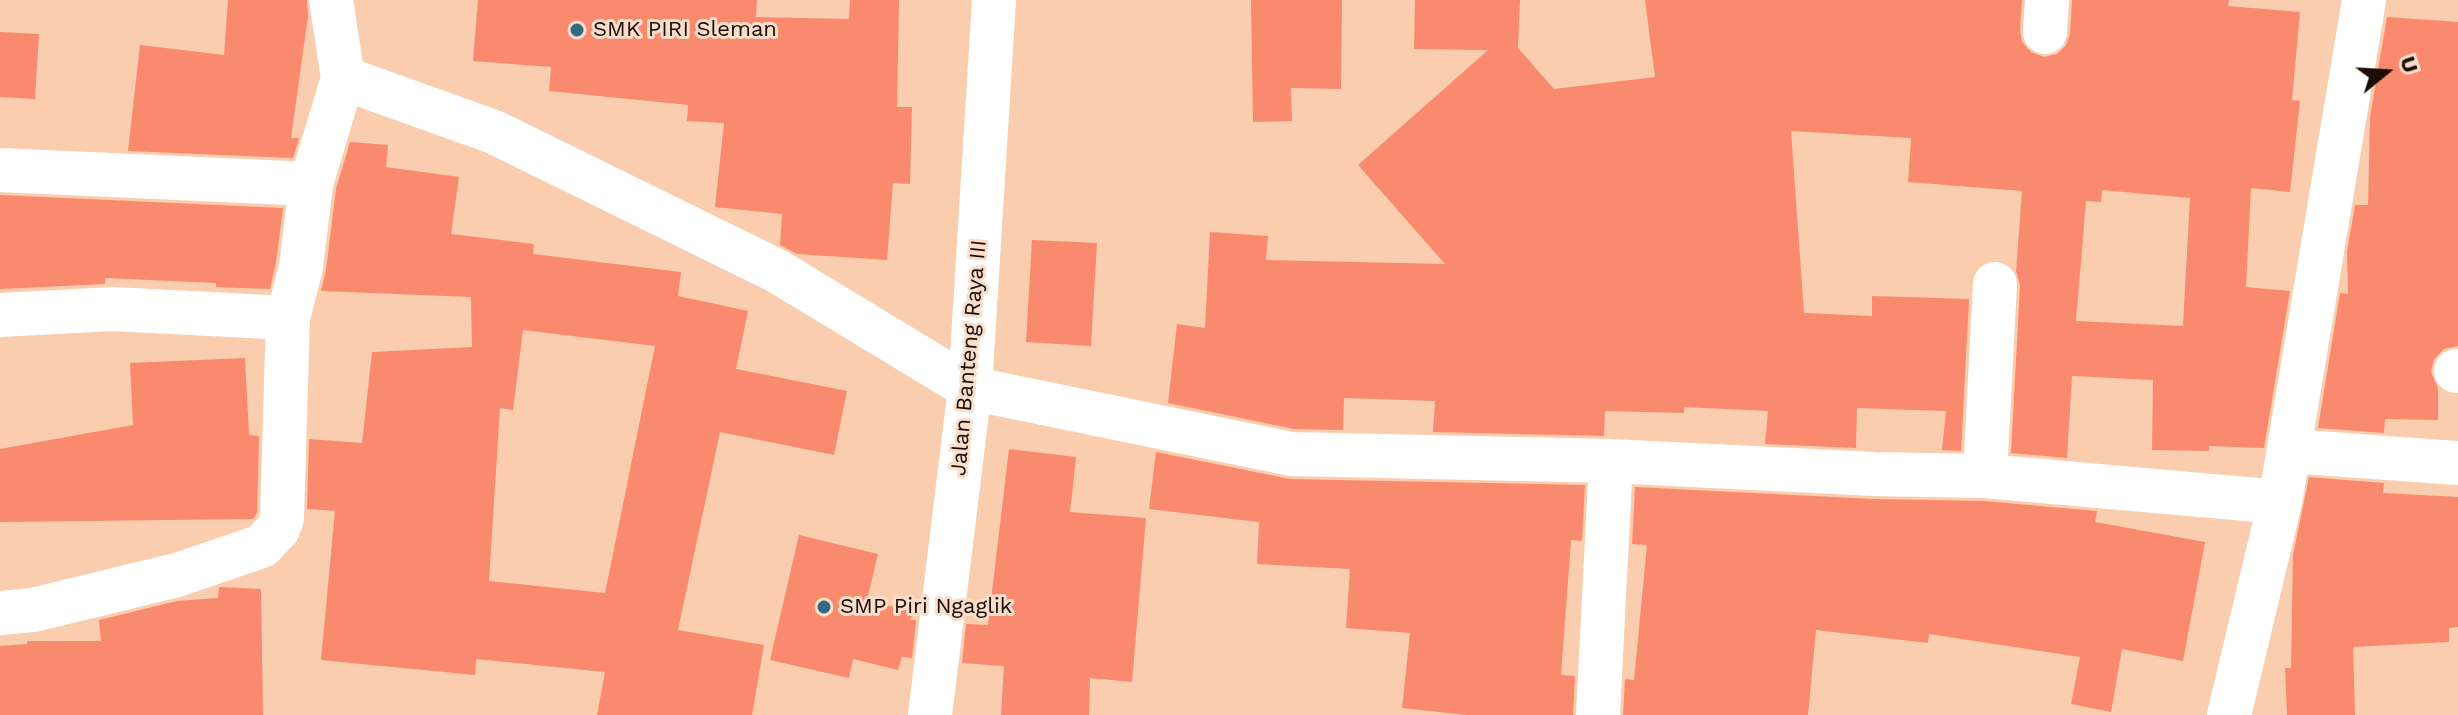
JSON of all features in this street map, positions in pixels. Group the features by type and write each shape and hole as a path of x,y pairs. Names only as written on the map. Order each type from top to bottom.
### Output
{"street":[{"path":"0,613 33,610 177,575 262,546 271,538 282,518 288,318 301,267 311,184 343,78 331,0"},
{"name":"Jalan Banteng Raya III","path":"930,715 970,388 994,0"},
{"path":"2229,715 2290,451 2364,0"},
{"path":"343,78 494,132 777,271 970,388 1291,454 1611,461 1985,476 2280,502"},
{"path":"0,170 311,184"},
{"path":"1985,476 1995,284"},
{"path":"0,315 113,309 288,318"},
{"path":"2290,451 2458,463"},
{"path":"1598,715 1611,461"}],"building":[{"path":"228,0 307,0 308,16 291,138 299,138 293,158 128,151 140,45 224,55"},
{"path":"478,0 757,0 756,17 849,19 850,0 899,0 897,107 912,107 910,184 893,183 887,260 797,254 780,245 782,214 715,207 724,123 687,121 688,105 549,91 551,67 473,61"},
{"path":"1251,0 1342,0 1341,89 1291,88 1292,121 1253,122"},
{"path":"1415,0 1520,0 1518,48 1554,89 1655,77 1645,0 2022,0 2022,42 2031,52 2044,57 2057,54 2066,45 2070,34 2072,0 2229,0 2228,6 2300,12 2292,100 2300,101 2290,192 2251,188 2246,287 2290,291 2264,448 2209,446 2209,451 2152,450 2153,380 2072,376 2067,458 2011,453 2020,285 2016,271 2022,191 1908,182 1911,138 1791,131 1804,313 1872,316 1872,296 1969,299 1961,451 1942,450 1946,411 1857,408 1856,448 1765,444 1768,411 1684,407 1684,413 1605,411 1604,436 1433,432 1435,401 1344,398 1343,430 1294,429 1168,403 1177,324 1205,328 1210,232 1268,236 1266,260 1445,264 1358,165 1488,50 1414,49","holes":["2102,190 2190,198 2183,326 2076,321 2086,201 2101,202"]},
{"path":"2387,17 2458,22 2458,346 2444,349 2434,359 2431,372 2438,388 2438,420 2385,419 2384,433 2318,428 2340,293 2348,294 2347,252 2355,205 2368,205 2370,117"},
{"path":"0,32 39,34 35,99 0,97"},
{"path":"350,142 388,145 386,167 459,177 451,234 534,244 533,254 681,272 678,296 748,311 736,369 847,391 834,455 720,432 678,630 764,645 752,715 597,715 605,672 476,659 475,675 321,660 335,511 307,509 309,439 362,443 372,352 472,347 471,297 321,291 336,189","holes":["523,330 655,346 605,593 489,581 500,408 513,410"]},
{"path":"0,195 283,208 270,289 105,278 105,284 0,289"},
{"path":"1032,240 1097,243 1091,346 1026,342"},
{"path":"245,358 249,435 259,436 257,513 253,519 0,522 0,449 133,425 130,363"},
{"path":"1009,449 1076,457 1070,512 1146,518 1132,682 1090,678 1089,715 1001,715 1004,666 962,663 966,624 988,625"},
{"path":"1156,452 1290,479 1585,485 1582,541 1571,540 1561,675 1575,676 1573,715 1466,715 1402,708 1410,633 1346,628 1350,569 1257,564 1259,522 1149,509"},
{"path":"2309,477 2384,483 2383,493 2458,497 2458,627 2449,628 2449,642 2353,647 2355,715 2287,715 2285,668 2291,668 2293,555"},
{"path":"1635,487 1873,499 1984,501 2097,511 2095,522 2205,542 2183,661 2122,649 2111,712 2071,704 2080,657 1929,634 1928,643 1816,630 1808,715 1623,715 1625,679 1634,680 1647,545 1632,544"},
{"name":"SMP Piri Ngaglik","path":"799,535 878,554 867,600 913,612 911,620 916,620 912,658 902,657 898,670 853,659 849,678 770,660"},
{"path":"219,587 261,589 263,715 0,715 0,646 27,644 27,641 101,641 99,620 177,601 218,598"}],"place":[{"name":"SMK PIRI Sleman","path":"577,30"},
{"name":"SMP Piri Ngaglik","path":"824,607"}]}
